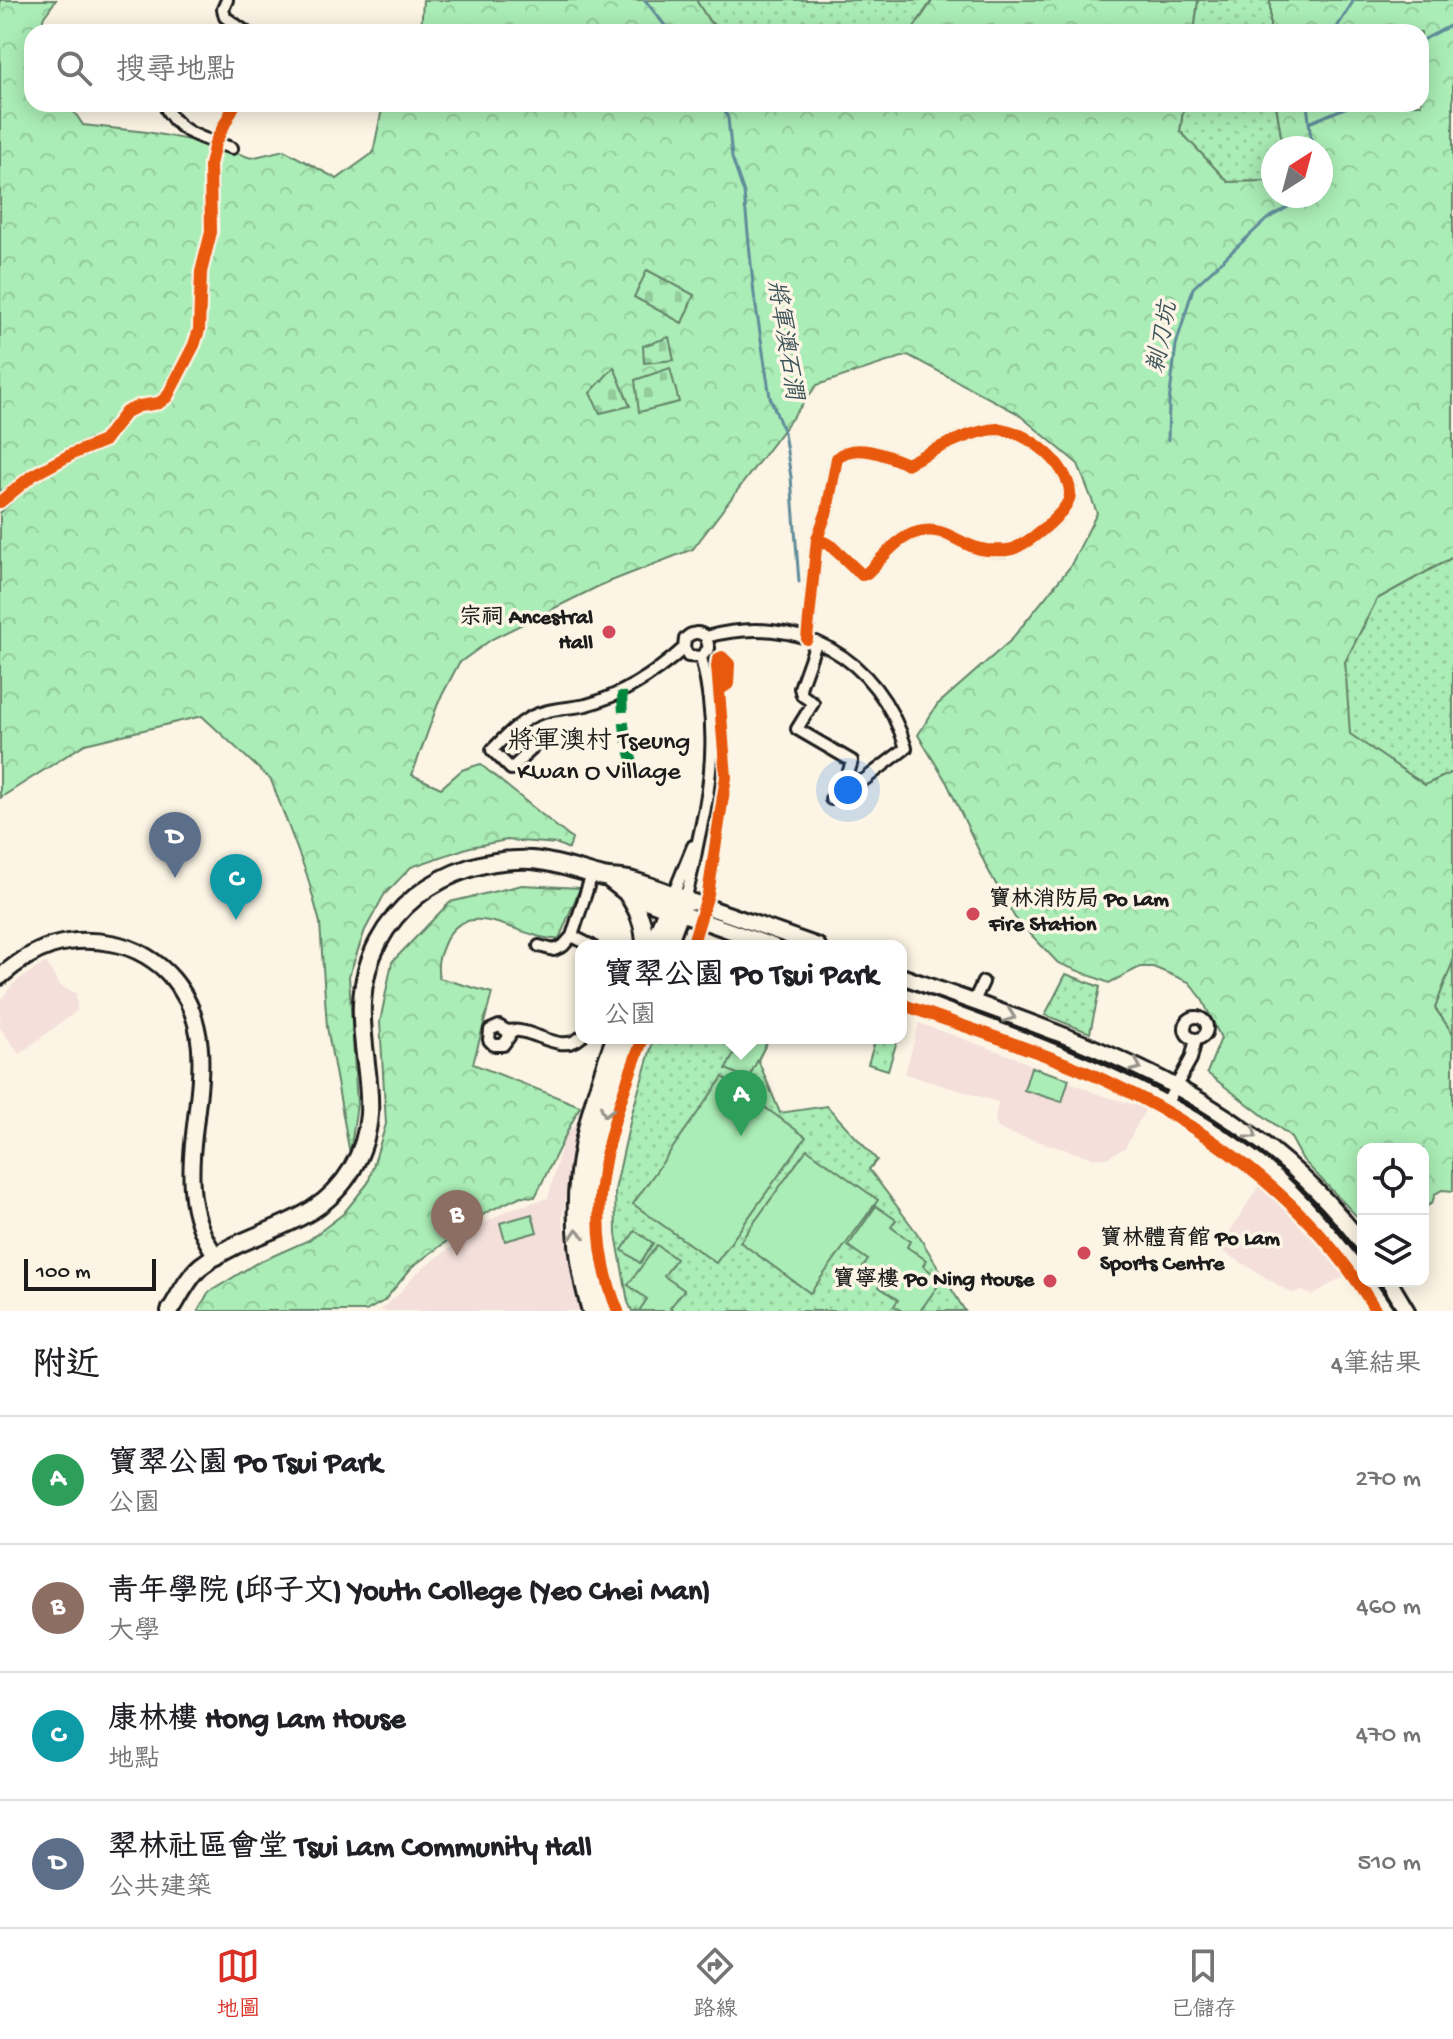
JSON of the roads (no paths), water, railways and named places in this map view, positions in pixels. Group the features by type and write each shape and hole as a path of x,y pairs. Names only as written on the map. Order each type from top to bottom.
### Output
{"main road":[{"path":"170,1311 197,1270 232,1247 296,1221 320,1205 337,1190 357,1160 368,1129 370,1108 362,1014 366,969 382,934 407,902 438,880 494,862 536,861 569,866 599,876 630,880 759,940"},
{"path":"599,876 626,892 798,940"},
{"path":"626,892 639,912 645,940"},
{"path":"656,940 677,904"},
{"path":"668,940 677,904"},
{"path":"0,977 33,951 54,944 101,942 136,951 161,966 187,998 199,1027 202,1050 190,1160 195,1216 201,1235 217,1257"},
{"path":"907,978 1083,1043 1177,1085 1229,1117 1281,1158 1357,1238"},
{"path":"907,996 1040,1046 1166,1104 1218,1134 1267,1170 1303,1204 1357,1270"},
{"path":"591,1311 578,1247 577,1178 588,1118 613,1044"},
{"path":"607,1311 595,1260 591,1219 592,1183 606,1111 630,1044"},
{"path":"1370,1287 1386,1311"},
{"path":"1393,1287 1407,1311"}],"street":[{"path":"227,0 223,9 225,17 235,24"},
{"path":"168,112 177,125 232,148"},
{"path":"0,502 33,475 101,443 126,412 139,406 157,404 167,397 199,330 201,272 211,232 210,165 215,143 231,112"},
{"path":"817,539 830,545 862,575 869,572 902,539 928,530 942,531 981,549 1015,549 1060,514 1068,503 1070,488 1048,454 1019,436 1000,429 933,449 907,464 882,453 846,452 837,458 830,500 817,539 812,641 800,688 802,695 813,703 797,729 852,761 845,784 831,799"},
{"path":"701,657 688,656 684,648 685,639 691,634 699,633 706,637 756,629 788,632 846,659 872,682 890,708 906,748 864,780 845,784"},
{"path":"701,657 709,648 706,637"},
{"path":"514,730 540,713 586,705 622,692 665,665 684,648"},
{"path":"677,904 709,795 713,753 710,700 701,657"},
{"path":"539,946 558,949 572,936 599,876"},
{"path":"572,936 580,940"},
{"path":"973,1003 983,982"},
{"path":"507,1031 516,1029 563,1044 575,1041"},
{"path":"1166,1104 1191,1059 1196,1039"}],"waterway":[{"name":"將軍澳石澗","path":"645,0 664,24"},
{"name":"剃刀坑","path":"1339,24 1354,0"},
{"path":"1429,37 1453,24"},
{"name":"將軍澳石澗","path":"725,112 732,158 744,193 754,294 770,397 784,433 791,477 799,582"},
{"name":"剃刀坑","path":"1308,112 1311,136"},
{"path":"1309,123 1335,112"},
{"name":"剃刀坑","path":"1168,440 1176,345 1193,288 1267,219 1286,208"}],"place":[{"name":"宗祠 Ancestral Hall","path":"609,632"},
{"name":"翠林社區會堂 Tsui Lam Community Hall","path":"175,878"},
{"name":"寶林消防局 Po Lam Fire Station","path":"973,914"},
{"name":"康林樓 Hong Lam House","path":"236,920"},
{"name":"寶翠公園 Po Tsui Park","path":"741,1136"},
{"name":"寶林體育館 Po Lam Sports Centre","path":"1084,1253"},
{"name":"青年學院 (邱子文) Youth College (Yeo Chei Man)","path":"457,1256"},
{"name":"寶寧樓 Po Ning House","path":"1050,1281"}],"district":[{"name":"將軍澳村 Tseung Kwan O Village","path":"599,758"}]}
